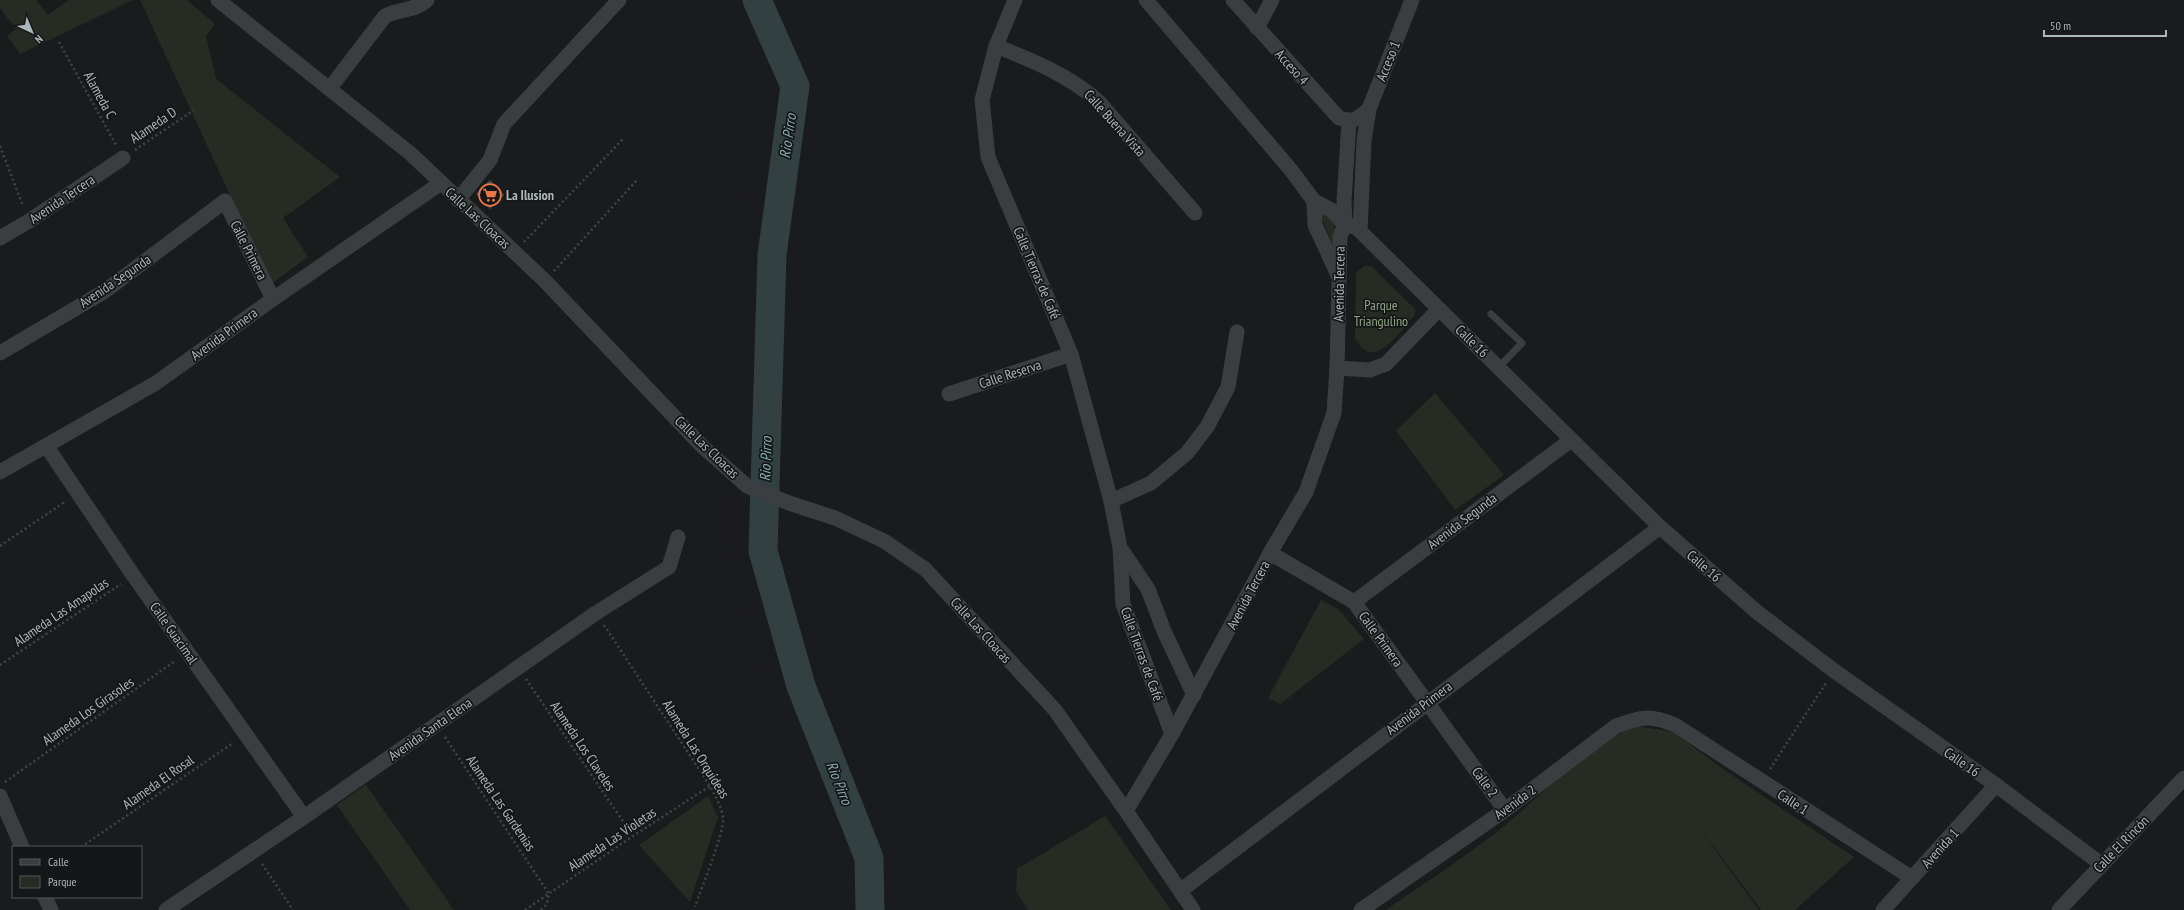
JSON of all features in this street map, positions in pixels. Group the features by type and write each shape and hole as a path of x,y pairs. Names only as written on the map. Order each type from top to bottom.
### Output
{"street":[{"path":"330,88 385,16 395,10 422,6 427,0"},
{"path":"458,200 490,160 504,124 619,0"},
{"name":"Calle Tierras de Café","path":"1014,0 996,46 982,100 988,157 1071,354 1111,501 1120,548 1123,604 1172,734"},
{"path":"1146,0 1291,170 1314,201 1331,210 1345,225"},
{"name":"Acceso 4","path":"1233,0 1339,118 1359,116"},
{"path":"1257,28 1272,0"},
{"name":"Acceso 1","path":"1359,116 1412,0"},
{"name":"Calle Las Cloacas","path":"221,1 411,154 545,281 703,447 747,486 835,518 884,541 925,569 1056,710 1192,910"},
{"name":"Calle Buena Vista","path":"996,46 1047,67 1082,86 1099,102 1195,213"},
{"path":"1359,116 1364,141 1360,231"},
{"name":"Avenida Tercera","path":"1126,811 1172,734 1270,553 1306,492 1334,413 1338,368 1340,236 1345,225 1344,202 1359,116"},
{"name":"Avenida Tercera","path":"0,238 29,222 123,158"},
{"name":"Avenida Primera","path":"0,472 47,447 156,383 273,299 441,184"},
{"path":"1314,201 1315,225 1340,279"},
{"name":"Calle Primera","path":"225,202 273,299"},
{"name":"Avenida Segunda","path":"0,353 105,291 225,202"},
{"name":"Calle 16","path":"1345,225 1356,228 1360,231 1660,527 1757,612 1834,670 1996,785 2101,864"},
{"path":"1338,368 1370,370 1386,364 1439,309"},
{"path":"1111,501 1151,483 1191,448 1207,427 1228,387 1237,332"},
{"name":"Calle Reserva","path":"949,394 1071,354"},
{"name":"Avenida Segunda","path":"1354,602 1571,440"},
{"name":"Calle Guacimal","path":"47,447 77,494 133,575 304,817"},
{"name":"Avenida Primera","path":"1180,891 1660,527"},
{"name":"Avenida Santa Elena","path":"166,910 304,817 596,613 669,567 678,537"},
{"name":"Calle Tierras de Café","path":"1120,548 1148,589 1164,631 1194,695"},
{"name":"Calle Primera","path":"1270,553 1354,602 1426,703 1465,754"},
{"name":"Avenida 2","path":"1361,910 1505,810 1616,726 1637,719 1657,717 1675,725"},
{"name":"Calle 1","path":"1675,725 1912,878"},
{"name":"Calle 2","path":"1465,754 1505,810"},
{"name":"Calle El Rincón","path":"2059,910 2184,778"},
{"name":"Avenida 1","path":"1883,910 1996,785"},
{"path":"0,796 22,846"},
{"path":"45,898 51,910"}],"lane":[{"path":"1491,314 1522,342 1499,367"}],"path":[{"name":"Alameda C","path":"59,42 123,158"},
{"name":"Alameda D","path":"123,158 194,110"},
{"path":"515,252 623,139"},
{"path":"0,146 29,222"},
{"path":"545,281 638,180"},
{"path":"0,546 77,494"},
{"name":"Alameda Las Amapolas","path":"0,665 133,575"},
{"name":"Alameda Las Orquídeas","path":"596,613 710,786 720,807 723,818 695,907"},
{"name":"Alameda Los Girasoles","path":"0,785 187,652"},
{"name":"Alameda Los Claveles","path":"517,667 633,836"},
{"path":"1762,782 1834,670"},
{"name":"Alameda Las Gardenias","path":"436,724 549,894"},
{"name":"Alameda El Rosal","path":"82,846 246,734"},
{"name":"Alameda Las Violetas","path":"525,910 633,836 710,786"},
{"path":"253,851 293,910"},
{"path":"541,910 547,904 549,894"}],"green space":[{"path":"0,0 36,0 48,15 69,0 133,0 20,54 7,36 16,29 0,8"},
{"path":"140,0 187,0 215,24 206,36 216,79 340,177 283,218 308,257 271,284"},
{"path":"1319,210 1335,223 1332,244"},
{"name":"Parque Triangulino","path":"1364,266 1371,266 1416,310 1414,316 1386,347 1378,351 1370,352 1362,348 1355,338 1356,273"},
{"path":"1435,393 1504,475 1455,510 1396,431"},
{"path":"1321,600 1338,609 1364,639 1280,704 1268,698"},
{"path":"1637,726 1673,732 1726,771 1854,857 1795,910 1761,910 1689,814 1759,910 1386,910 1464,857 1494,834 1584,755 1618,734"},
{"path":"365,785 454,910 410,910 337,805"},
{"path":"708,796 718,817 690,902 639,845"},
{"path":"1105,816 1171,910 1028,910 1016,891 1017,869"}],"building":[{"name":"La Ilusion","path":"490,180 504,195 490,209 476,194"}],"waterway":[{"name":"Rio Pirro","path":"757,0 795,86 772,255 763,551 801,686 869,858 870,910"}],"place":[{"name":"La Ilusion","path":"490,195"}]}
